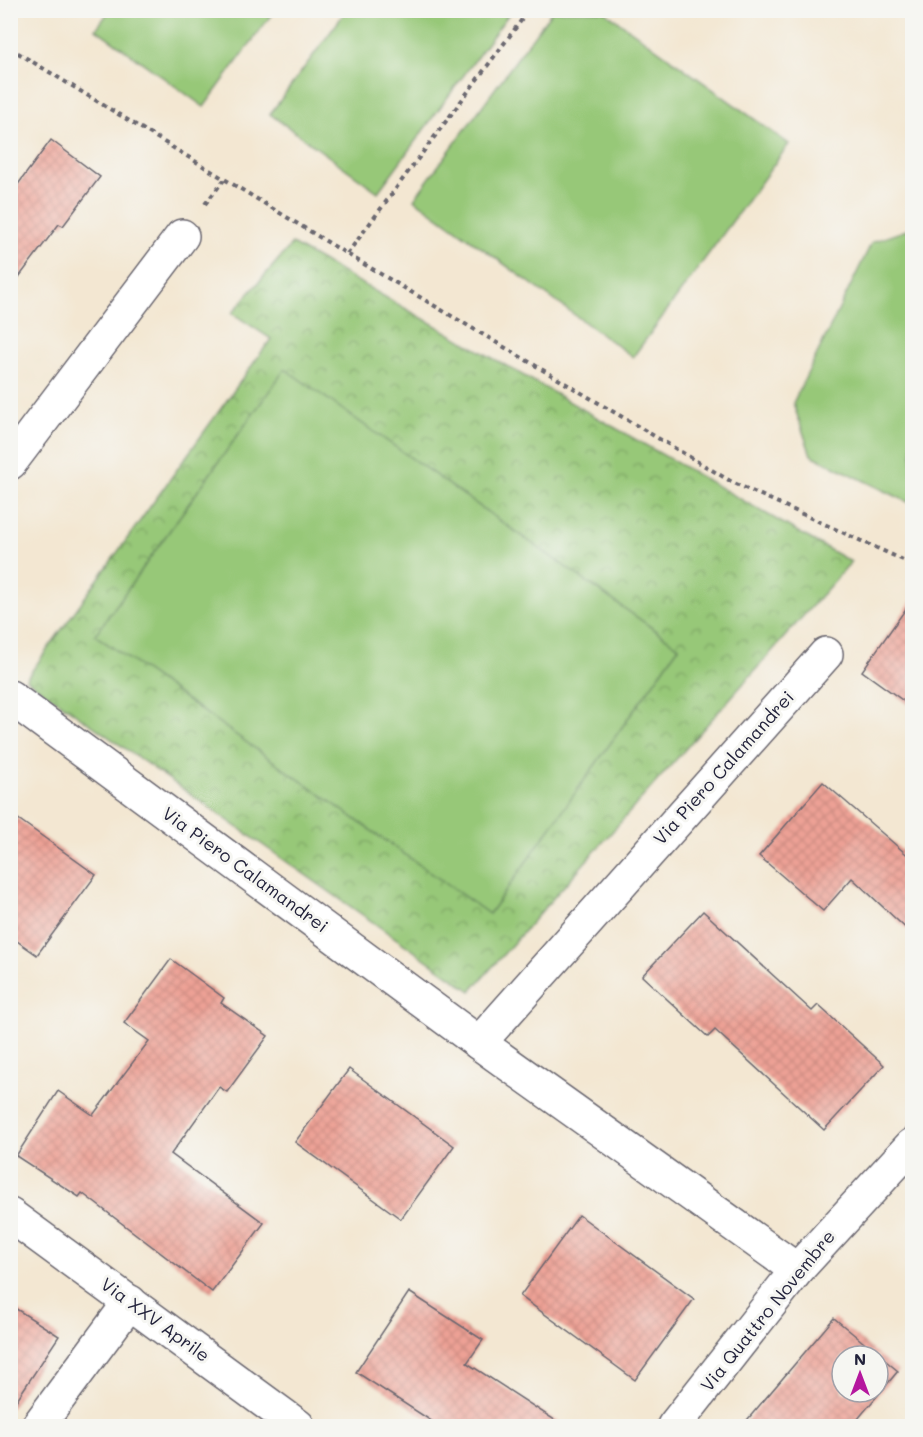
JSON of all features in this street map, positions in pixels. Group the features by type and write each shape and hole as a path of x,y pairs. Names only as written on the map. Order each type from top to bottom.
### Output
{"street":[{"path":"10,463 182,236"},
{"name":"Via Piero Calamandrei","path":"479,1043 826,654"},
{"name":"Via Piero Calamandrei","path":"10,697 479,1043 797,1270"},
{"name":"Via Quattro Novembre","path":"674,1426 797,1270 912,1145"},
{"name":"Via XXV Aprile","path":"10,1215 298,1426"},
{"path":"38,1426 130,1302"}],"path":[{"path":"347,254 529,10"},
{"path":"10,48 347,254 732,482 912,564"}],"green space":[{"path":"110,10 274,11 204,107 96,29"},
{"path":"346,11 511,11 378,192 270,114"},
{"path":"552,11 604,11 789,144 633,357 414,199"},
{"path":"912,228 912,504 811,455 793,403 872,242"},
{"path":"292,244 851,562 471,991 26,679 271,339 232,313"},
{"path":"285,369 679,647 489,914 95,635"}],"building":[{"path":"51,140 100,177 63,226 59,224 10,289 10,195"},
{"path":"912,600 912,707 862,671"},
{"path":"823,782 912,859 912,934 852,878 823,911 759,856"},
{"path":"10,813 96,875 37,955 10,936"},
{"path":"703,911 812,1011 818,1005 884,1065 824,1130 715,1030 708,1037 642,976"},
{"path":"171,959 224,998 221,1003 268,1036 227,1092 219,1087 171,1154 264,1223 212,1292 82,1193 79,1197 16,1156 58,1091 93,1115 149,1041 124,1023"},
{"path":"349,1069 454,1146 401,1219 295,1142"},
{"path":"579,1215 694,1299 635,1380 520,1296"},
{"path":"409,1292 483,1340 467,1363 564,1426 439,1426 356,1372"},
{"path":"10,1305 59,1336 10,1410"},
{"path":"834,1318 865,1344 830,1344 830,1404 870,1404 852,1426 742,1426"},
{"path":"890,1364 898,1371 890,1381"}]}
